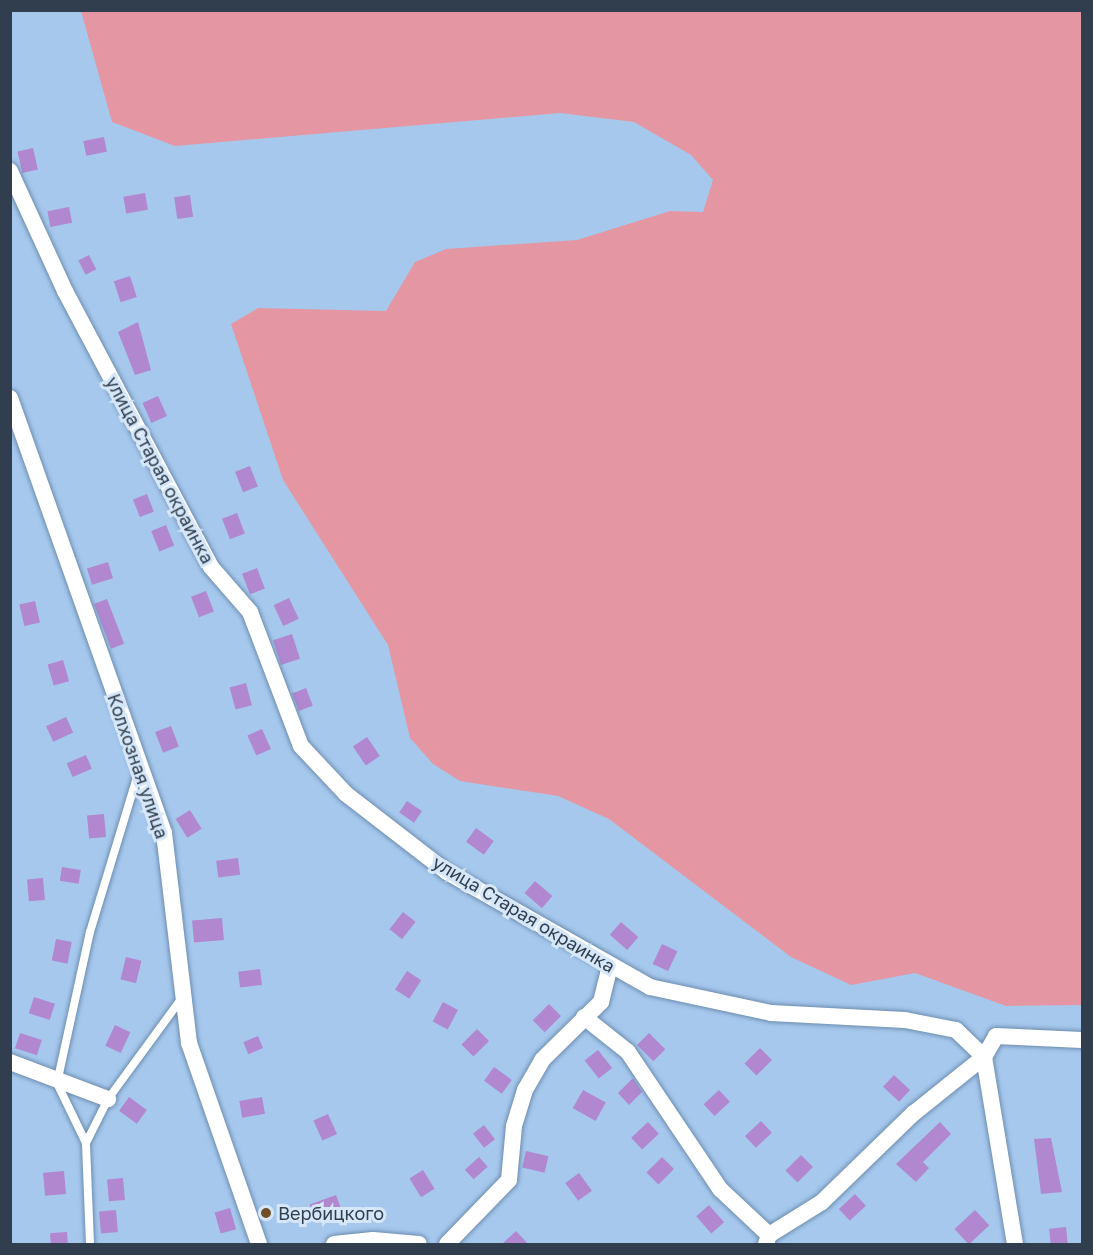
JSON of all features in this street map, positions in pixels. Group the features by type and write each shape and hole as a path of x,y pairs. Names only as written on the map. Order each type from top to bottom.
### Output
{"street":[{"name":"улица Старая окраинка","path":"10,171 65,291 211,567 250,612 301,746 346,794 447,872 650,987 771,1013 905,1020 956,1030 984,1057"},
{"name":"Колхозная улица","path":"10,398 164,833 189,1043 259,1245"},
{"path":"447,1245 509,1180 514,1126 525,1090 542,1060 601,1002 610,966"},
{"path":"584,1017 628,1052 720,1189 767,1240 822,1202 914,1113 984,1057 996,1036 1083,1040"},
{"path":"984,1057 1015,1245"},
{"path":"10,1062 57,1083 108,1099"},
{"path":"334,1245 373,1240 419,1245"}],"lane":[{"path":"90,1245 86,1143 57,1083 90,933 140,768"},
{"path":"86,1143 108,1099 184,995"}],"shaded area":[{"path":"81,11 1082,11 1082,1005 1006,1006 915,973 851,985 791,957 609,819 558,796 460,781 433,764 410,738 388,645 283,480 231,324 258,308 386,311 415,262 446,249 577,240 670,211 703,212 713,180 691,155 634,122 560,113 175,146 112,122"}],"building":[{"path":"104,137 107,152 86,156 83,141"},
{"path":"33,148 38,169 22,173 17,152"},
{"path":"145,193 148,210 126,214 123,197"},
{"path":"190,195 193,217 177,219 174,197"},
{"path":"69,207 72,223 50,227 47,211"},
{"path":"89,255 96,269 86,275 78,260"},
{"path":"130,276 137,297 121,302 114,281"},
{"path":"138,322 151,370 135,375 118,332"},
{"path":"158,396 167,416 151,423 142,403"},
{"path":"250,466 258,487 243,492 235,472"},
{"path":"147,494 154,512 140,517 133,499"},
{"path":"237,513 245,534 230,539 222,519"},
{"path":"166,525 174,545 159,551 151,531"},
{"path":"108,562 113,578 92,585 87,568"},
{"path":"257,568 265,589 250,594 242,574"},
{"path":"206,591 214,612 199,617 191,597"},
{"path":"289,598 299,619 283,626 274,605"},
{"path":"107,599 124,644 111,649 94,604"},
{"path":"35,601 40,622 24,626 19,605"},
{"path":"292,634 300,659 281,665 273,640"},
{"path":"63,660 69,681 54,686 48,664"},
{"path":"246,683 252,705 236,710 230,687"},
{"path":"306,688 313,706 299,711 292,693"},
{"path":"66,717 73,732 53,742 46,726"},
{"path":"171,726 179,747 163,753 155,732"},
{"path":"262,729 271,749 256,756 247,736"},
{"path":"367,737 380,756 366,766 353,747"},
{"path":"86,755 92,769 73,777 67,763"},
{"path":"407,801 422,811 414,823 399,813"},
{"path":"190,810 202,829 187,838 176,819"},
{"path":"104,814 106,837 89,838 87,815"},
{"path":"476,828 494,841 484,855 466,842"},
{"path":"238,858 240,875 218,878 216,861"},
{"path":"62,867 81,870 79,884 60,881"},
{"path":"43,878 45,900 29,901 27,879"},
{"path":"535,881 552,896 542,908 525,893"},
{"path":"403,912 416,922 402,939 389,929"},
{"path":"222,918 224,940 194,943 192,921"},
{"path":"621,922 638,937 627,950 610,935"},
{"path":"56,939 72,942 68,964 52,961"},
{"path":"662,944 677,951 668,971 653,964"},
{"path":"126,957 142,961 136,983 120,979"},
{"path":"260,969 262,985 240,988 238,972"},
{"path":"407,971 421,980 409,999 395,989"},
{"path":"34,997 55,1004 50,1020 29,1013"},
{"path":"443,1002 458,1010 448,1029 433,1021"},
{"path":"549,1004 561,1016 545,1032 533,1020"},
{"path":"115,1025 130,1032 121,1053 105,1046"},
{"path":"477,1029 489,1041 473,1057 461,1045"},
{"path":"20,1033 42,1040 37,1055 15,1048"},
{"path":"649,1033 665,1049 653,1061 637,1045"},
{"path":"258,1036 263,1048 248,1054 243,1042"},
{"path":"760,1048 772,1060 756,1076 744,1064"},
{"path":"598,1050 612,1068 599,1079 585,1060"},
{"path":"494,1067 512,1080 502,1094 484,1081"},
{"path":"894,1075 910,1090 899,1102 883,1087"},
{"path":"633,1078 642,1092 629,1105 618,1093"},
{"path":"583,1090 606,1103 596,1121 573,1108"},
{"path":"719,1090 730,1102 715,1116 704,1104"},
{"path":"129,1097 147,1110 137,1124 119,1111"},
{"path":"262,1097 265,1114 242,1118 239,1101"},
{"path":"328,1114 337,1134 322,1141 313,1121"},
{"path":"761,1121 772,1133 756,1148 745,1136"},
{"path":"648,1122 659,1134 642,1149 631,1138"},
{"path":"940,1122 951,1134 923,1162 929,1168 916,1182 896,1164"},
{"path":"484,1125 495,1139 484,1148 473,1134"},
{"path":"1051,1138 1062,1192 1041,1194 1034,1139"},
{"path":"526,1151 548,1156 545,1173 522,1168"},
{"path":"801,1155 813,1167 797,1183 785,1171"},
{"path":"479,1157 488,1167 474,1179 465,1170"},
{"path":"662,1157 674,1169 658,1185 646,1173"},
{"path":"423,1170 435,1189 421,1197 409,1178"},
{"path":"64,1171 66,1194 45,1196 43,1173"},
{"path":"579,1173 592,1191 578,1201 565,1183"},
{"path":"123,1178 125,1200 109,1201 107,1179"},
{"path":"855,1194 866,1206 850,1221 839,1209"},
{"path":"336,1195 343,1214 317,1223 310,1205"},
{"path":"709,1205 724,1222 711,1234 696,1216"},
{"path":"230,1208 236,1229 221,1234 215,1212"},
{"path":"116,1210 118,1232 101,1233 99,1211"},
{"path":"975,1210 989,1225 969,1244 955,1229"},
{"path":"1066,1227 1068,1244 1051,1244 1049,1229"},
{"path":"516,1231 529,1245 501,1245"},
{"path":"67,1232 68,1244 51,1244 50,1233"}],"place":[{"name":"Вербицкого","path":"266,1213"}]}
